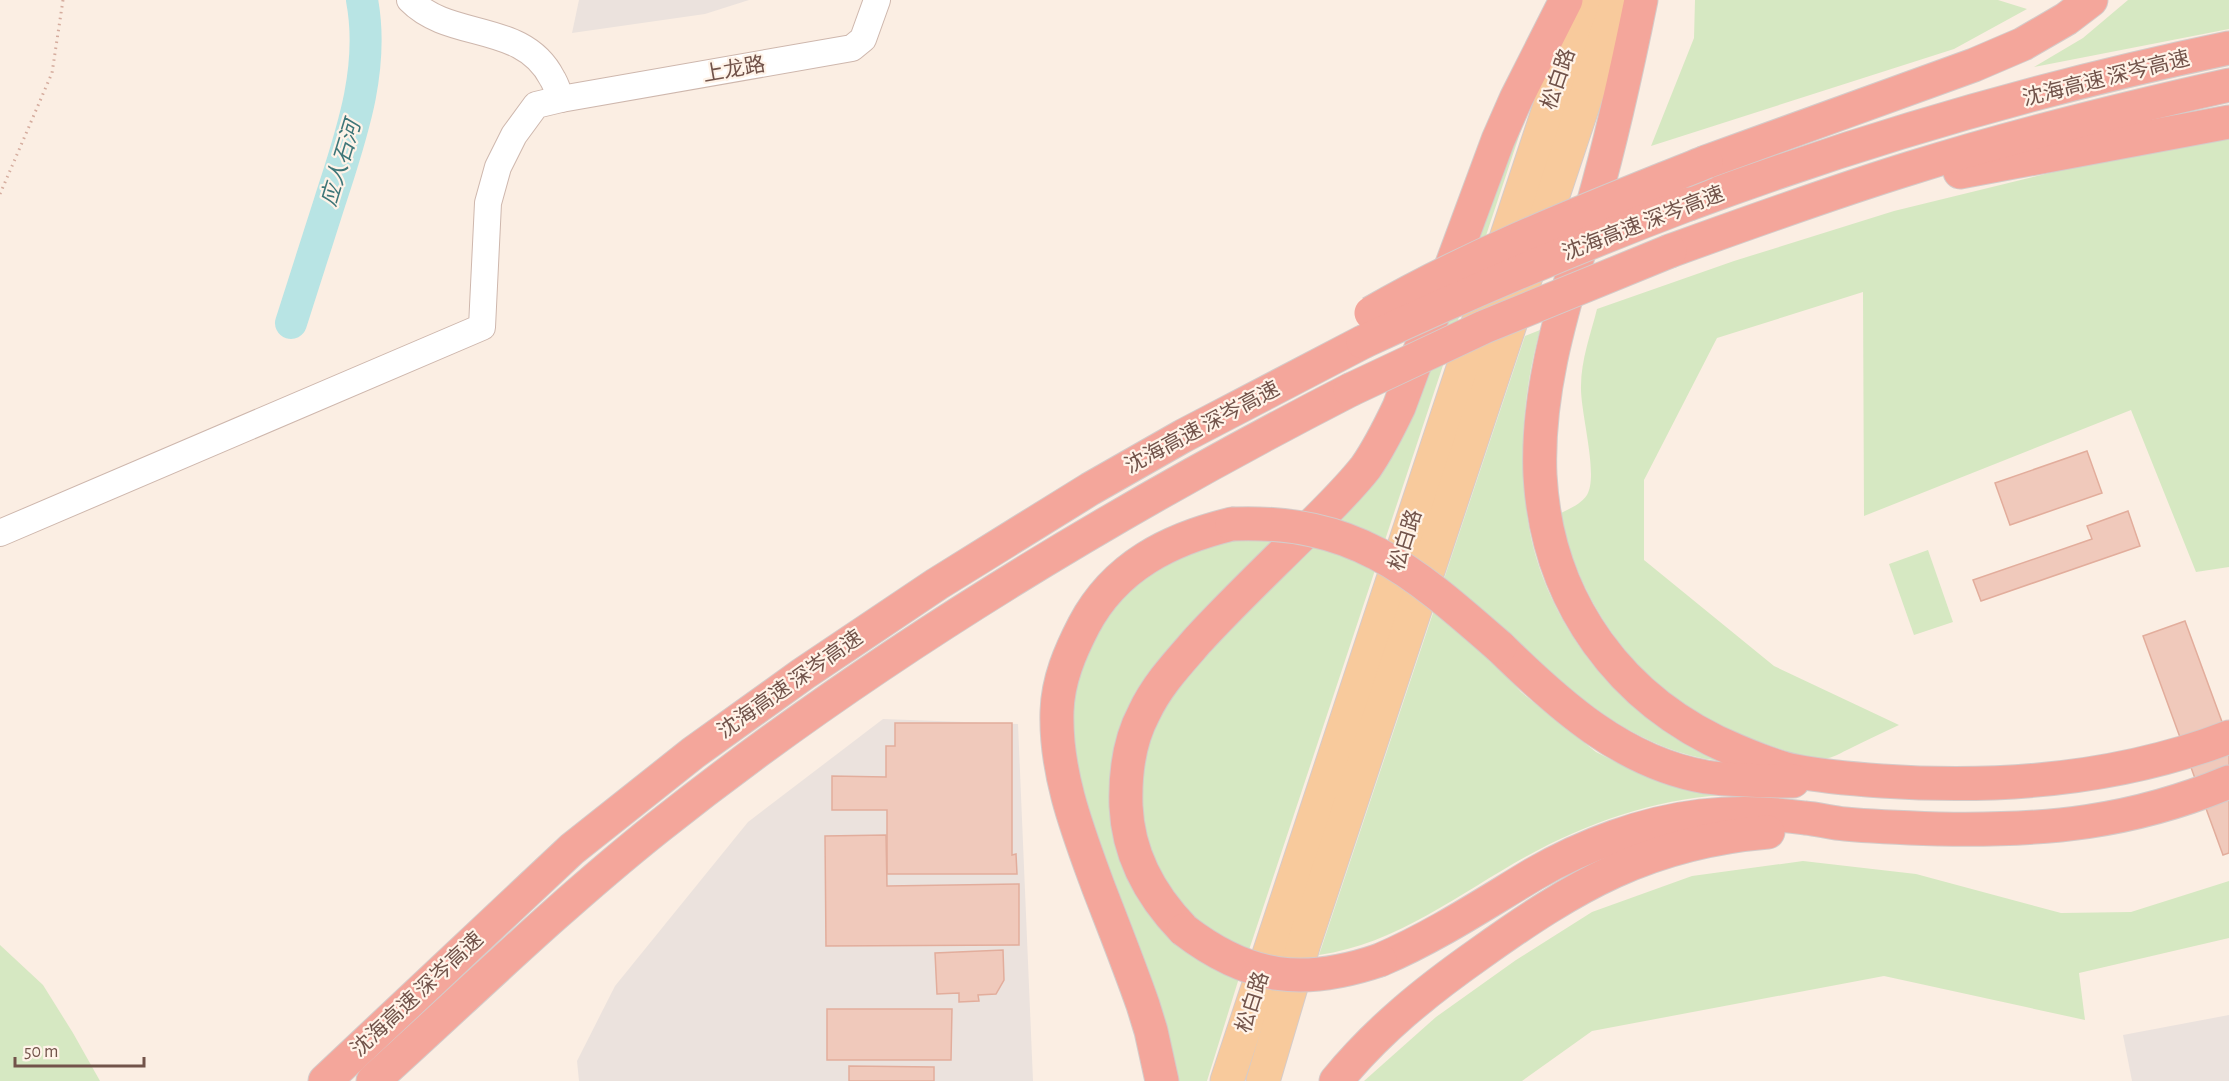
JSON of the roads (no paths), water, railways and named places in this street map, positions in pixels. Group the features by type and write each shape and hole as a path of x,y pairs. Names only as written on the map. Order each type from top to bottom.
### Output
{"highway":[{"path":"1566,0 1498,140 1399,407 1384,439 1366,466 1345,491 1180,660 1157,690 1143,714 1132,746 1125,782 1126,818 1134,855 1150,889 1168,914 1209,949 1229,960 1277,974 1326,975 1351,970 1380,960 1437,932 1536,873 1574,854 1616,837 1660,824 1700,816 1742,813 1845,824 1981,830 2057,826 2133,814 2184,800 2229,782"},
{"path":"1641,0 1614,130 1551,356 1543,398 1540,477 1545,519 1553,555 1576,608 1596,641 1647,698 1675,719 1710,740 1754,758 1793,771 1846,779"},
{"path":"1367,328 1427,282 1513,240 1706,162 1974,65 2023,44 2066,19 2091,0"},
{"name":"沈海高速 深岑高速","path":"325,1081 572,849 684,760 803,674 937,584 1080,495 1184,436 1291,363 1367,328 1482,287 1593,240 1820,159 1948,119 2089,80 2229,48"},
{"name":"沈海高速 深岑高速","path":"373,1081 599,875 708,789 799,722 970,606 1067,545 1243,446 1350,390 1484,327 1670,251 1822,196 1914,167 2103,114 2229,85"},
{"path":"1822,196 2034,160 2229,122"},
{"path":"1162,1081 1152,1031 1073,819 1058,746 1057,709 1063,671 1095,605 1143,559 1171,543 1201,531 1232,524 1267,522 1302,526 1335,534 1367,547 1434,590 1553,697 1605,737 1637,754 1704,776 1746,781 1846,779 1955,784 2003,783 2100,771 2151,761 2208,746 2229,737"},
{"path":"1336,1081 1361,1050 1394,1018 1449,975 1557,900 1594,880 1635,861 1681,846 1720,838 1845,824"}],"main road":[{"name":"松白路","path":"1227,1081 1585,0"},
{"name":"松白路","path":"1263,1081 1304,944 1618,0"}],"street":[{"path":"410,0 435,18 517,43 537,57 552,76 561,99"},
{"name":"上龙路","path":"0,533 482,327 488,203 498,167 514,135 536,105 852,48 863,39 877,0"}],"waterway":[{"name":"应人石河","path":"291,323 346,152 359,102 365,51 362,0"}]}
